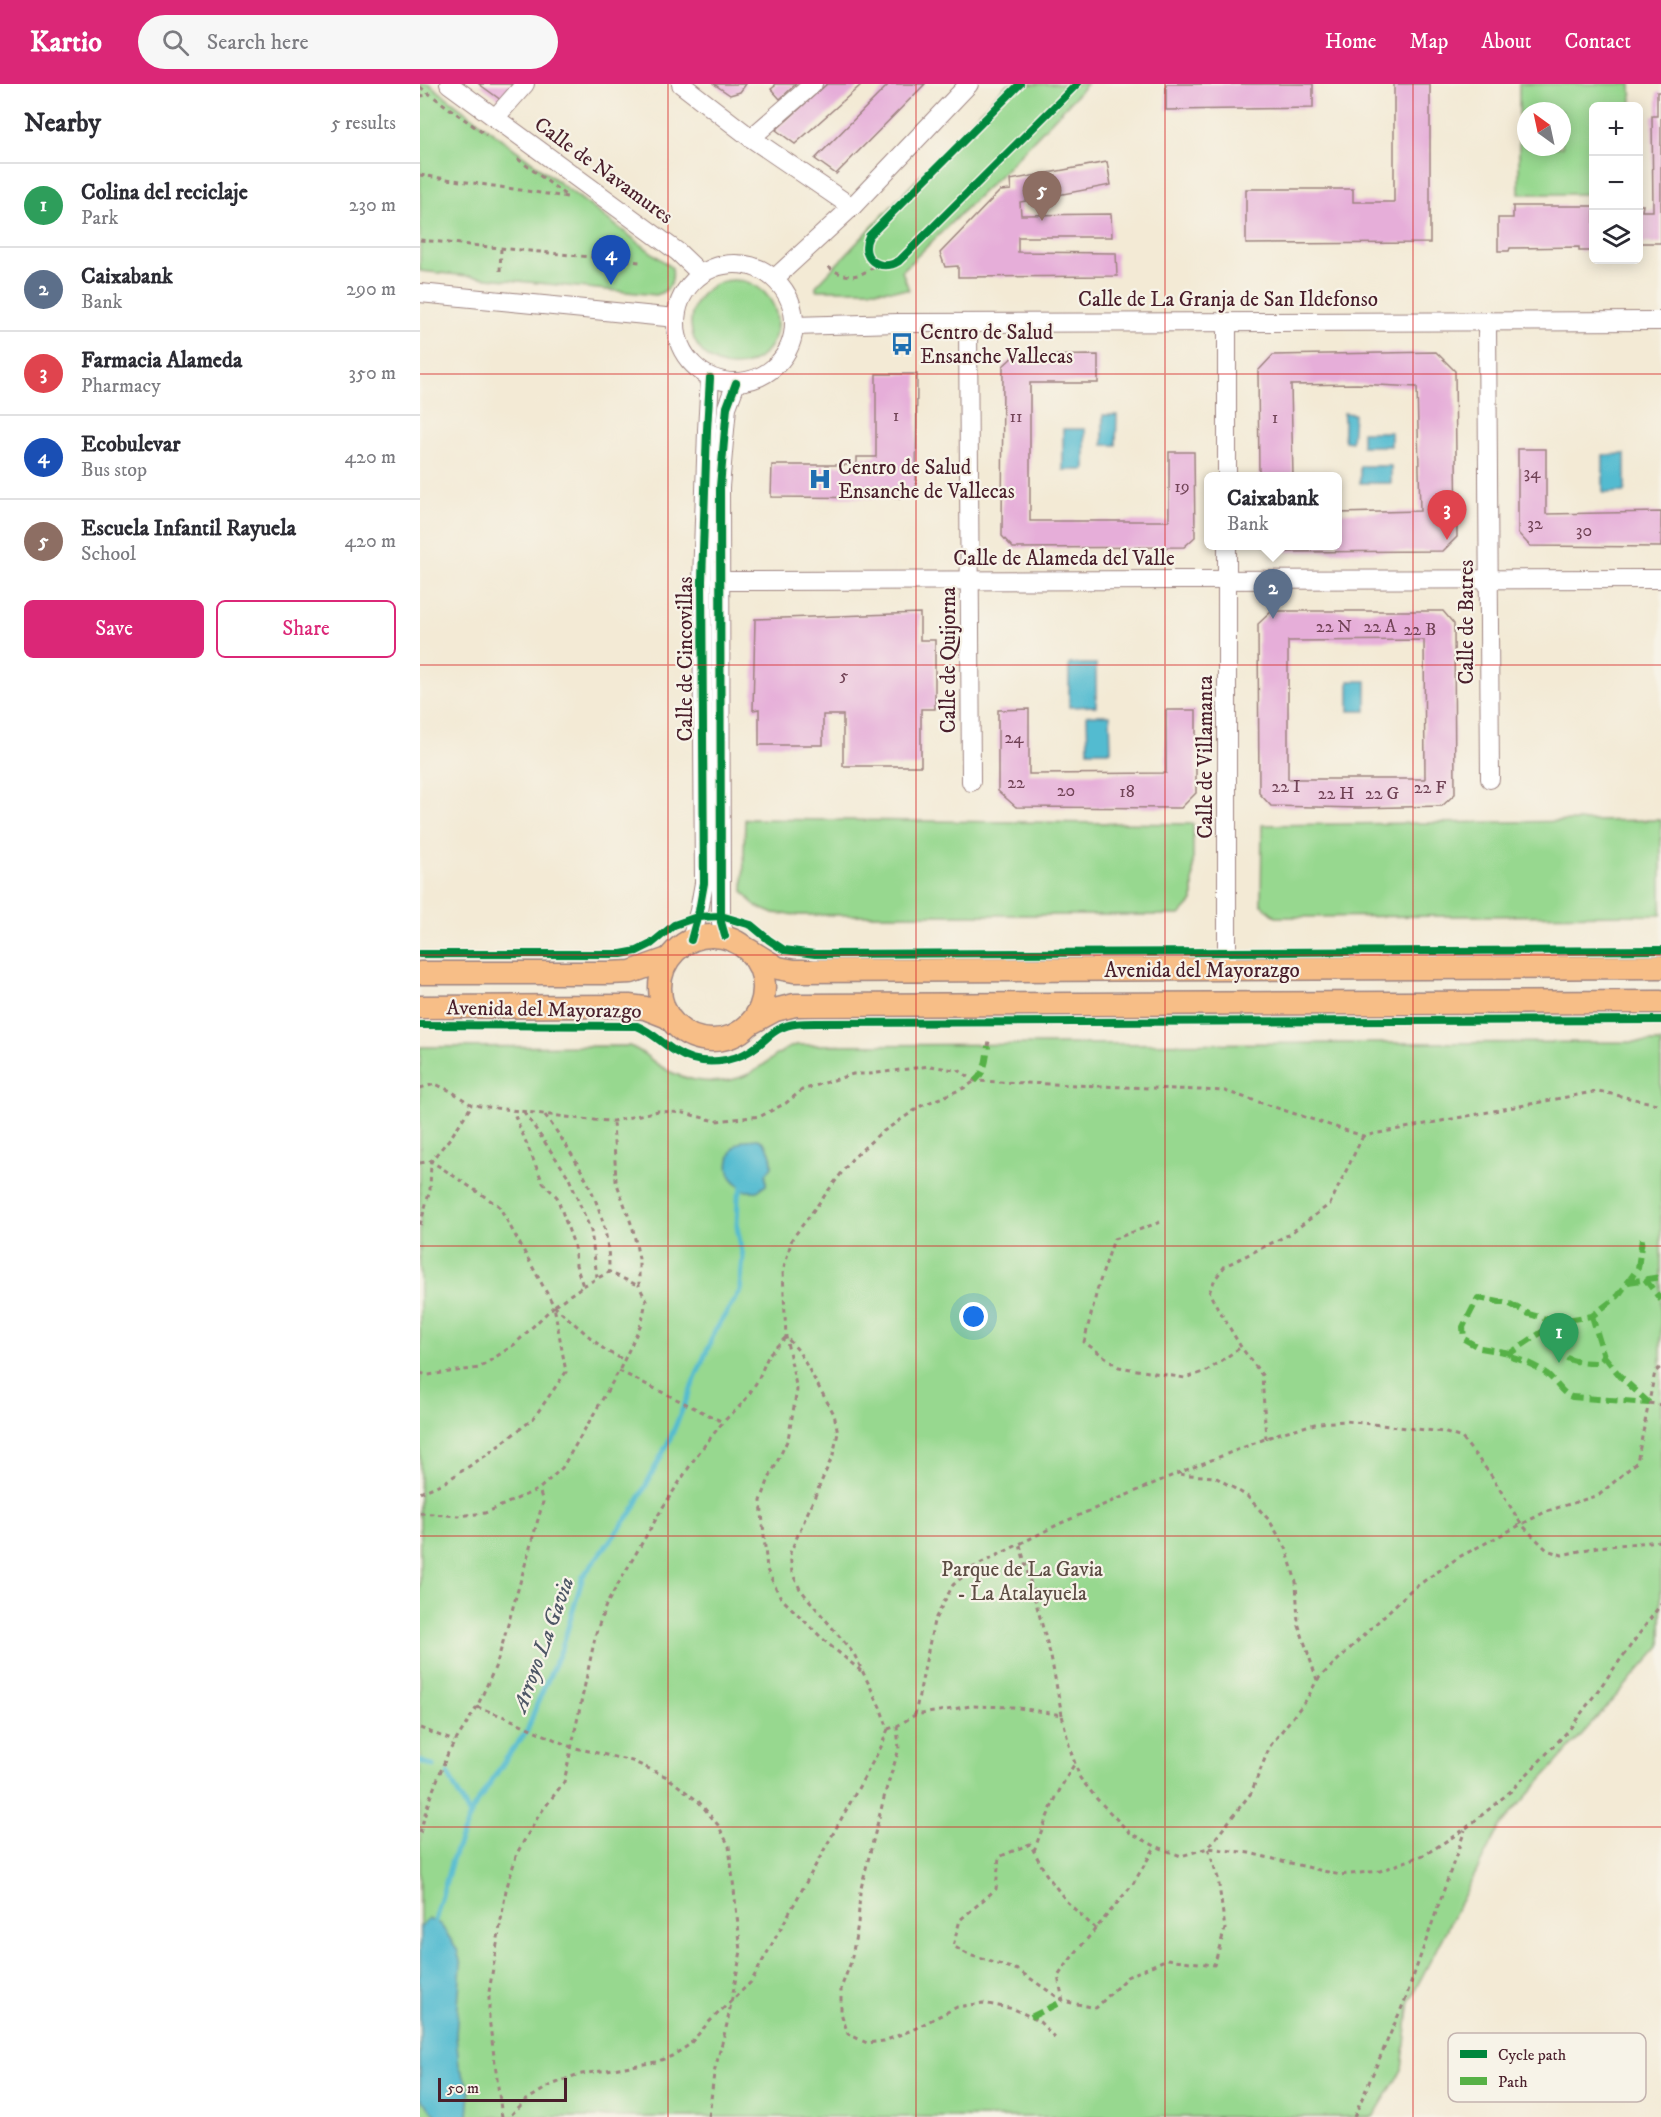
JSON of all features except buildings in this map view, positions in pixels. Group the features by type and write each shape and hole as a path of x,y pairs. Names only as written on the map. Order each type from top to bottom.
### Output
{"main road":[{"path":"708,935 725,936 749,950 759,966 765,984 763,1001 751,1023 729,1038 712,1041 695,1038 680,1029 668,1017 659,988 661,973 668,959 678,947 708,935"},
{"name":"Avenida del Mayorazgo","path":"749,950 778,968 794,971 1661,967"},
{"name":"Avenida del Mayorazgo","path":"420,973 620,972 642,969 668,959"},
{"name":"Avenida del Mayorazgo","path":"751,1023 785,1006 805,1005 1661,1002"},
{"name":"Avenida del Mayorazgo","path":"420,1007 629,1006 645,1008 668,1017"}],"street":[{"name":"Calle de Navamures","path":"449,84 678,252 701,274"},
{"path":"495,118 525,84"},
{"path":"681,84 751,138 852,207"},
{"path":"751,138 813,84"},
{"path":"775,278 852,207 969,84"},
{"path":"728,264 745,264 763,270 775,278 790,300 795,326 792,342 777,366 750,381 736,383 710,378 696,369 685,356 678,341 676,318 684,292 701,274 728,264"},
{"path":"420,293 676,318"},
{"name":"Calle de Batres","path":"1486,321 1490,779"},
{"name":"Calle de La Granja de San Ildefonso","path":"795,326 839,323 1661,321"},
{"path":"1227,322 1227,472"},
{"name":"Calle de Quijorna","path":"968,323 971,782"},
{"name":"Calle de Cincovillas","path":"691,940 704,883 702,581 706,430 710,378"},
{"name":"Calle de Cincovillas","path":"725,936 721,922 721,456 727,407 736,383"},
{"name":"Calle de Villamanta","path":"1227,550 1227,969"},
{"name":"Calle de Alameda del Valle","path":"720,581 1661,579"}],"path":[{"path":"420,87 494,141"},
{"path":"420,96 430,94"},
{"path":"420,175 568,197 512,154"},
{"path":"420,240 640,262"},
{"path":"500,271 501,248"},
{"path":"828,267 847,276 864,275 880,265 868,255"},
{"path":"420,1088 435,1084 451,1091 472,1105 545,1115 613,1121 658,1111 684,1113 716,1121 761,1116 786,1103 802,1090 853,1074 930,1066 960,1071 975,1081 1225,1091 1363,1136 1598,1091 1661,1105"},
{"path":"864,1672 826,1642 781,1598 767,1570 761,1501 788,1438 797,1390 786,1337 783,1271 792,1239 852,1158 878,1135 921,1106 975,1081"},
{"path":"420,1225 430,1190 431,1161 451,1137 472,1105"},
{"path":"513,1111 543,1183 557,1197 574,1245 576,1265 583,1286"},
{"path":"524,1112 568,1176 591,1231 597,1277"},
{"path":"545,1115 571,1152 600,1208 609,1251 609,1272"},
{"path":"420,1513 458,1516 485,1513 540,1489 562,1468 619,1371 642,1322 646,1300 639,1286 639,1259 633,1229 616,1181 613,1121"},
{"path":"1266,1439 1262,1375 1241,1347 1209,1293 1225,1266 1288,1236 1330,1204 1363,1136"},
{"path":"420,1163 431,1161 499,1206 554,1306 566,1372 533,1419 445,1482 420,1493"},
{"path":"1160,1222 1114,1239 1098,1287 1084,1342 1119,1367 1185,1378 1207,1371 1241,1347"},
{"path":"420,1373 428,1375 479,1368 515,1344 554,1306 597,1277 609,1272 639,1286"},
{"path":"554,1306 598,1345 624,1360"},
{"path":"502,2117 489,2018 489,1992 506,1890 516,1853 539,1815 564,1782 596,1633 606,1605 663,1507 697,1455 723,1422 744,1402 758,1380 769,1354 786,1337"},
{"path":"510,2117 525,2101 558,2082 576,2075 656,2062 672,2056 689,2045 751,1982 881,1747 888,1729 854,1654 800,1589 792,1573 790,1553 833,1455 838,1433 834,1414 798,1350 786,1337"},
{"path":"1208,1848 1251,1793 1270,1746 1307,1699 1317,1680 1411,1590 1459,1557 1547,1510 1599,1495 1637,1462 1655,1372 1661,1367"},
{"path":"619,1371 723,1422"},
{"path":"1655,1372 1661,1372"},
{"path":"1649,1404 1661,1405"},
{"path":"915,1715 934,1621 953,1585 974,1568 1061,1522 1280,1433 1319,1423 1346,1421 1443,1432 1462,1438 1491,1475 1521,1524 1547,1550 1562,1555 1597,1547 1661,1540"},
{"path":"1176,1474 1215,1477 1247,1496 1269,1520 1286,1548 1296,1582 1298,1623 1317,1680"},
{"path":"420,1833 429,1800 454,1741 477,1707 497,1663 543,1502 540,1489"},
{"path":"1020,1545 1051,1657 1062,1715 1080,1778 1128,1832 1181,1856 1208,1848 1249,1853 1340,1875 1380,1871 1426,1854 1465,1829 1511,1791 1569,1730 1661,1604"},
{"path":"888,1729 915,1715 971,1706 1013,1707 1062,1715"},
{"path":"477,1707 571,1747 632,1761 667,1777 699,1803 718,1825 729,1846 741,1951 727,2025 714,2073 708,2117"},
{"path":"897,1726 898,1749 860,1892 858,1924 851,1962 841,1988 841,2013 848,2034 867,2043 884,2041 912,2030 957,2007 983,2003 1014,2009 1039,2021 1057,2040"},
{"path":"420,1728 454,1741"},
{"path":"1034,1852 1057,1793 1075,1764"},
{"path":"1354,2117 1405,2000 1465,1829"},
{"path":"1096,1929 1067,1902 1046,1874 1030,1844 999,1857 996,1889 960,1920 953,1946 969,1955 1018,1971 1063,2001 1096,2008 1127,1977 1167,1959 1214,1965 1225,1929 1218,1878 1208,1848"},
{"path":"1063,2001 1058,1976 1133,1884 1155,1846"}],"green space":[{"path":"420,84 429,84 672,268 672,282 668,288 656,295 420,271"},
{"path":"1007,84 1087,84 1005,170 902,271 909,290 816,290 816,286"},
{"path":"1519,84 1631,84 1632,102 1589,102 1589,194 1519,194 1519,156 1571,156 1571,102 1519,102"},
{"path":"734,280 758,287 770,299 777,323 770,347 758,359 734,366 710,359 698,347 691,323 698,299 710,287"},
{"path":"745,819 1193,824 1193,901 1180,915 799,915 772,913 755,906 743,891"},
{"path":"1661,820 1661,915 1276,917 1261,904 1262,825"},
{"name":"Parque de La Gavia - La Atalayuela","path":"1661,1042 1661,1646 1500,1826 1410,2000 1402,2070 1373,2117 420,2117 420,1047 629,1046 642,1052 670,1072 692,1079 715,1082 749,1074 796,1045"}],"water":[{"path":"1343,413 1354,414 1352,442 1345,441"},
{"path":"1103,415 1117,415 1116,445 1103,445"},
{"path":"1063,429 1085,429 1085,470 1063,470"},
{"path":"1362,432 1391,432 1391,446 1362,446"},
{"path":"1625,454 1625,492 1603,493 1603,455"},
{"path":"1360,466 1391,466 1391,483 1360,483"},
{"path":"1069,664 1096,664 1096,706 1069,707"},
{"path":"1349,681 1366,681 1366,711 1349,711"},
{"path":"1087,715 1110,715 1111,751 1088,751"},
{"path":"758,1139 769,1150 772,1166 766,1174 766,1185 757,1191 746,1191 730,1173 730,1157 738,1144 745,1140"},
{"path":"428,1919 440,1924 457,1949 461,1965 456,2035 459,2065 470,2091 468,2117 438,2117 420,2098 420,1928"}],"waterway":[{"name":"Arroyo La Gavia","path":"433,1928 452,1860 473,1809 527,1731 562,1648 583,1576 632,1512 670,1439 715,1331 740,1291 743,1257 737,1227 738,1197 745,1181"},
{"path":"420,1761 433,1766"},
{"path":"448,1774 470,1816"}],"marked path":[{"path":"975,1081 986,1061 988,1046"},
{"path":"1642,1239 1638,1268 1618,1296 1592,1316 1567,1320 1551,1326 1506,1356 1542,1371 1572,1397 1649,1403"},
{"path":"1628,1282 1661,1277"},
{"path":"1645,1279 1661,1300"},
{"path":"1510,1353 1480,1348 1464,1339 1463,1327 1478,1298 1510,1304 1529,1314 1559,1323"},
{"path":"1542,1332 1565,1357 1578,1362 1598,1363 1604,1356 1592,1316"},
{"path":"1604,1356 1620,1376 1649,1403"},
{"path":"1031,2017 1063,2001"}],"cycle path":[{"path":"1020,84 869,236 866,251 873,261 885,265 899,261 1077,84"},
{"path":"691,940 704,883 702,581 710,378"},
{"path":"725,936 721,922 720,487 727,407 736,383"},
{"path":"420,954 621,954 637,951 651,944 674,925 697,917 721,916 751,925 784,950 815,954 1661,950"},
{"path":"420,1025 637,1026 684,1056 700,1061 717,1061 743,1055 783,1027 806,1023 1661,1020"}],"place":[{"name":"Escuela Infantil Rayuela","path":"1042,221"},
{"name":"Ecobulevar","path":"611,285"},
{"name":"Centro de Salud Ensanche Vallecas","path":"902,344"},
{"name":"Centro de Salud Ensanche de Vallecas","path":"820,479"},
{"name":"Farmacia Alameda","path":"1447,540"},
{"name":"Caixabank","path":"1273,619"},
{"name":"Colina del reciclaje","path":"1559,1363"}]}
